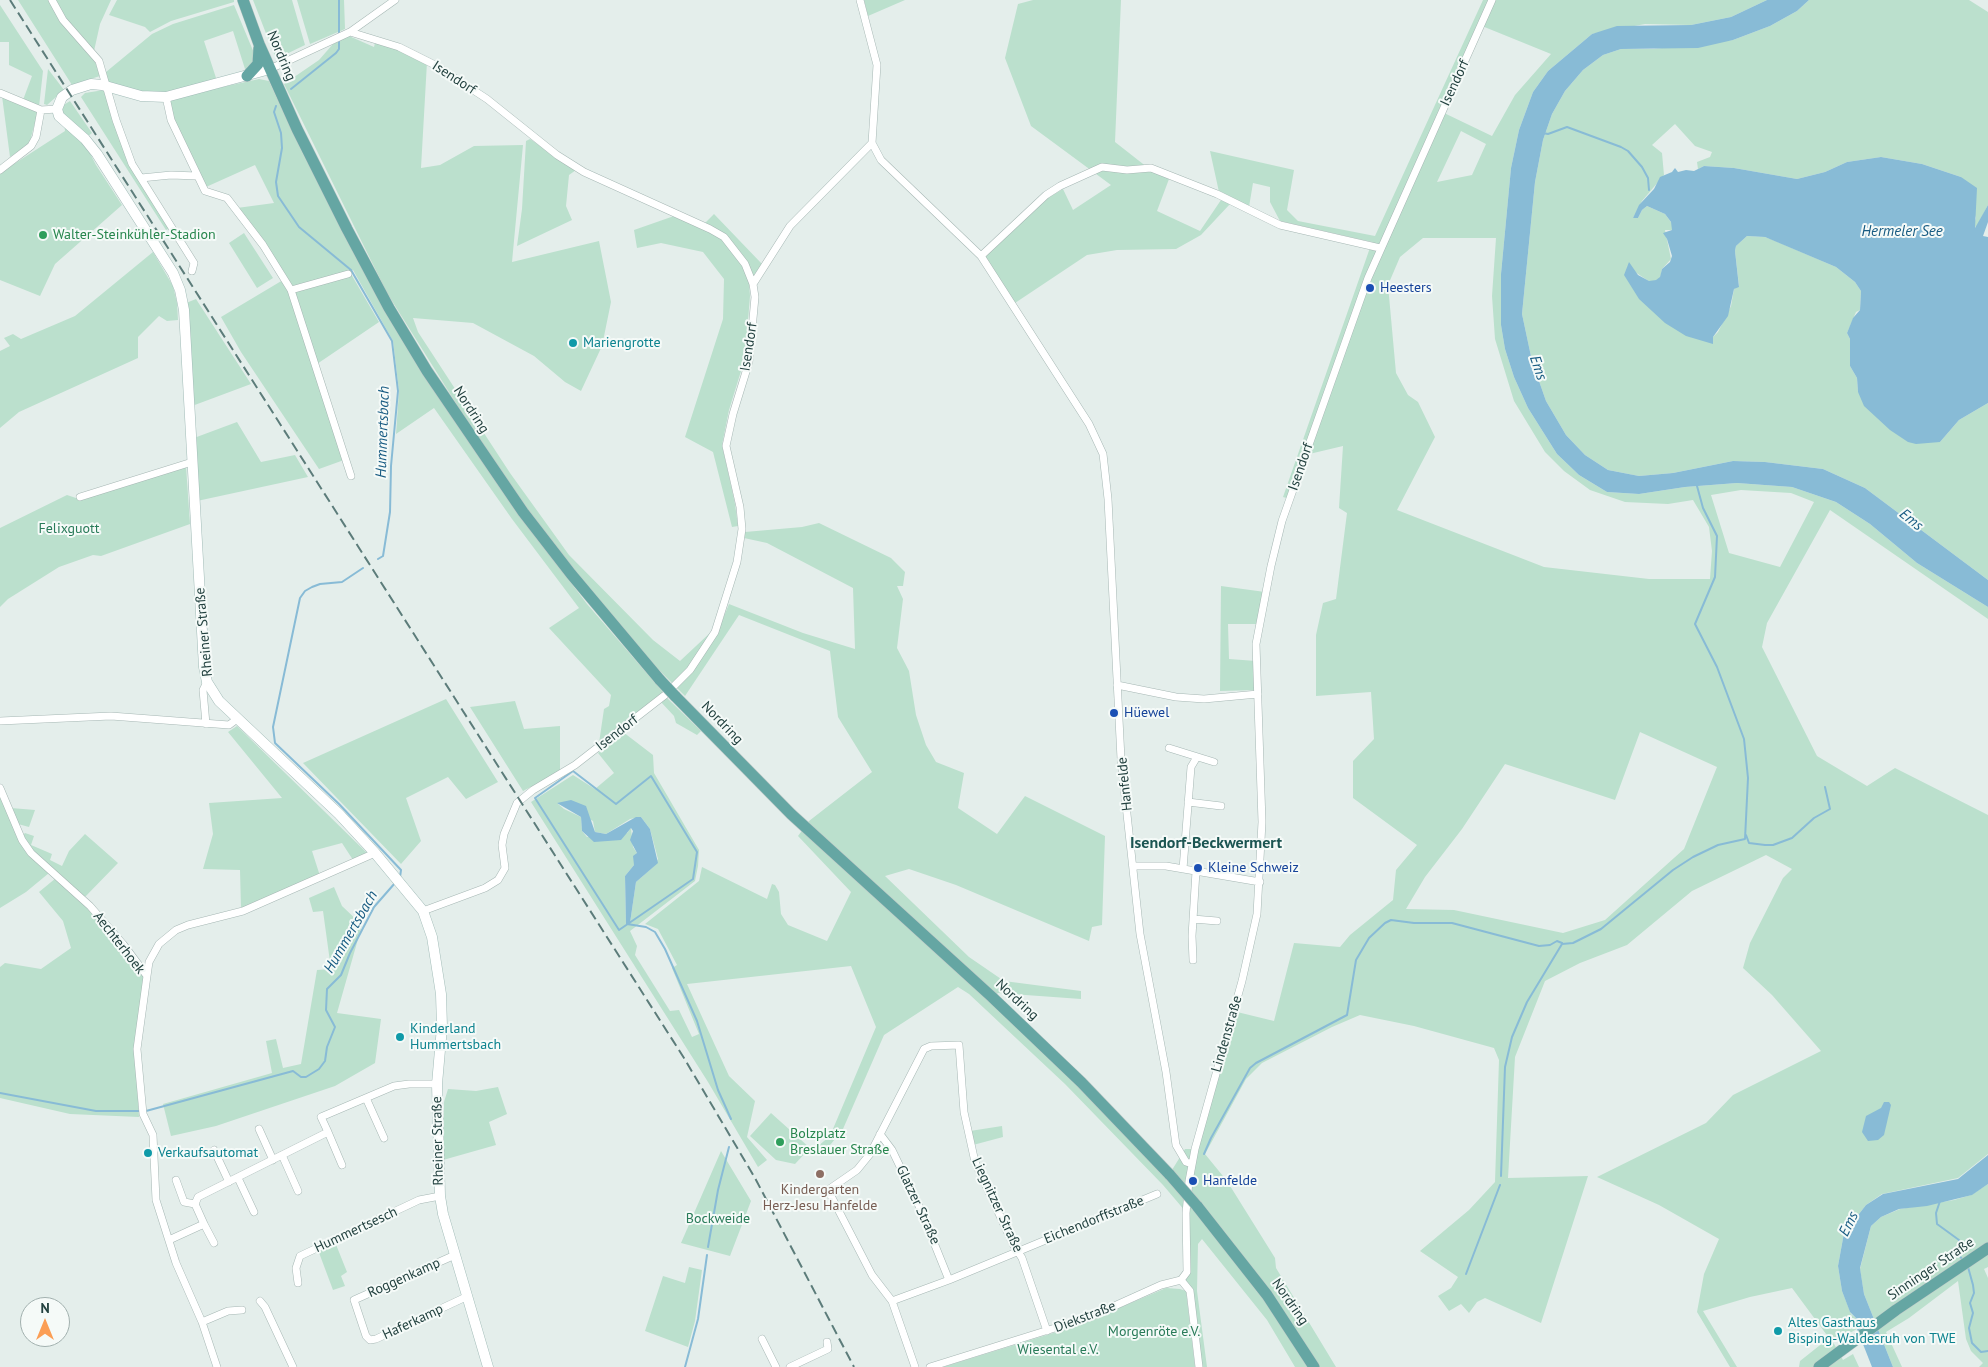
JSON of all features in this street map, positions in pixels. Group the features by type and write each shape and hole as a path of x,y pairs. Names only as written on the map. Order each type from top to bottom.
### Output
{"main road":[{"name":"Nordring","path":"243,0 270,69 347,229 389,308 427,371 523,512 571,574 660,680 791,814 992,997 1081,1082 1170,1175 1197,1206 1266,1295 1314,1367"},
{"path":"247,76 258,64 259,44"},
{"name":"Sinninger Straße","path":"1819,1367 1916,1296 1988,1248"}],"street":[{"path":"52,0 63,20 99,61 105,86 132,164 194,263 192,271"},
{"path":"0,93 41,110 57,109 62,97 79,87 90,84 142,96 166,97 270,69 347,33 395,0"},
{"path":"860,0 877,65 872,143 880,160 981,256 1046,195 1060,186 1102,167 1127,170 1151,168 1218,194 1280,225 1380,248"},
{"name":"Isendorf","path":"1258,694 1257,635 1282,521 1380,248 1492,0"},
{"name":"Isendorf","path":"347,33 399,47 435,65 487,100 557,156 584,172 710,228 724,237 745,264 753,284 754,306 749,362 732,414 726,446 740,507 742,529 736,562 715,632 690,670 665,695 575,765 523,797 517,803 504,834 502,845 505,868 498,880 485,888 423,911"},
{"path":"166,97 171,120 205,191 227,198 263,245 291,290 351,476"},
{"name":"Rheiner Straße","path":"57,109 59,116 85,139 97,154 173,273 180,290 184,310 204,667 208,682 219,701 339,814 398,879 423,911 432,937 441,999 442,1027 437,1084 440,1196 455,1255 488,1367"},
{"path":"0,170 31,146 36,137 41,110"},
{"path":"753,284 790,226 872,143"},
{"path":"140,178 171,175 197,176"},
{"name":"Hanfelde","path":"981,256 1089,424 1103,454 1108,499 1122,759 1140,934 1166,1072 1176,1145 1186,1162 1192,1164"},
{"path":"291,290 348,274"},
{"path":"80,497 192,462"},
{"path":"206,724 203,690 208,682"},
{"path":"1118,686 1176,697 1204,699 1258,694"},
{"name":"Lindenstraße","path":"1180,1280 1187,1272 1186,1212 1192,1164 1254,933 1260,882 1262,822 1258,694"},
{"path":"0,721 111,716 229,725 237,719"},
{"path":"1169,748 1214,762"},
{"path":"1183,869 1191,767 1197,756"},
{"name":"Aechterhoek","path":"0,788 22,840 31,853 90,906 123,944 147,976 137,1049 142,1111 152,1130 156,1200 169,1240"},
{"path":"1188,802 1221,806"},
{"path":"147,976 149,962 159,944 166,937 188,925 243,911 375,853"},
{"path":"1133,866 1183,869 1260,882"},
{"path":"1193,960 1196,871"},
{"path":"1193,919 1217,921"},
{"name":"Liegnitzer Straße","path":"880,1134 924,1049 931,1046 959,1045 964,1112 975,1162 1018,1251 1034,1292 1046,1331"},
{"path":"342,1165 321,1117 394,1086 437,1084"},
{"path":"366,1098 384,1138"},
{"path":"259,1129 273,1160"},
{"path":"214,1243 195,1204 198,1197 328,1132"},
{"path":"880,1134 870,1154 857,1170 828,1190 872,1275 892,1301 915,1367"},
{"name":"Glatzer Straße","path":"880,1134 892,1150 920,1208 949,1280"},
{"path":"214,1150 229,1182"},
{"path":"282,1155 298,1191"},
{"path":"238,1178 254,1212"},
{"path":"176,1180 184,1202 195,1204"},
{"name":"Eichendorffstraße","path":"892,1301 949,1280 1156,1194"},
{"name":"Hummertsesch","path":"298,1283 296,1268 300,1256 419,1200 440,1196"},
{"path":"204,1224 169,1240 202,1322 217,1367"},
{"name":"Roggenkamp","path":"354,1300 455,1255"},
{"path":"1180,1280 1190,1291 1200,1367"},
{"name":"Diekstraße","path":"930,1367 1090,1317 1161,1285 1180,1280"},
{"name":"Haferkamp","path":"354,1300 366,1336 370,1340 376,1340 468,1296"},
{"path":"260,1301 265,1307 293,1367"},
{"path":"202,1322 228,1311 242,1310"},
{"path":"762,1339 776,1367"},
{"path":"790,1367 828,1349 827,1342"}],"green space":[{"path":"18,0 50,0 61,22 94,58 100,76 72,85"},
{"path":"55,0 111,0 100,24 94,51 64,19"},
{"path":"117,0 234,0 234,2 171,21 150,32 145,27 109,15"},
{"path":"253,0 292,0 305,45 276,59"},
{"path":"297,0 344,0 345,29 310,44"},
{"path":"864,0 905,0 868,16"},
{"path":"1033,0 1121,0 1115,142 1152,171 1169,179 1157,211 1200,231 1221,200 1230,204 1201,235 1176,249 1117,250 1087,255 1015,303 984,256 1041,202 1063,189 1073,210 1111,185 1031,126 1005,58 1018,4"},
{"path":"1483,0 1767,0 1731,17 1691,25 1645,24 1592,34 1548,71 1533,92 1519,130 1511,168 1501,274 1501,325 1505,349 1514,377 1528,408 1557,454 1579,475 1607,492 1639,494 1685,487 1737,483 1792,487 1836,502 1870,524 1917,563 1988,607 1988,619 1830,510 1767,623 1762,647 1817,756 1867,786 1895,768 1988,815 1988,1154 1958,1178 1882,1194 1866,1205 1844,1233 1838,1266 1842,1291 1851,1314 1856,1318 1857,1329 1833,1342 1843,1360 1853,1354 1859,1367 1799,1367 1800,1361 1829,1338 1792,1288 1750,1297 1703,1311 1737,1367 1730,1367 1697,1312 1704,1274 1719,1239 1659,1205 1597,1177 1706,1123 1733,1095 1821,1051 1772,995 1743,968 1750,943 1783,878 1792,869 1766,855 1692,891 1627,945 1580,963 1545,981 1515,1057 1508,1178 1588,1176 1541,1323 1485,1298 1477,1302 1469,1313 1461,1304 1449,1311 1438,1296 1451,1288 1458,1277 1420,1251 1469,1210 1495,1182 1499,1060 1494,1048 1414,1026 1360,1015 1332,1027 1262,1063 1246,1079 1205,1154 1227,1181 1275,1258 1276,1268 1336,1367 1295,1367 1267,1320 1202,1239 1198,1244 1197,1291 1207,1367 1199,1367 1190,1291 1181,1280 1184,1276 1186,1212 1163,1185 1065,1084 969,994 958,987 884,1035 843,1129 831,1144 821,1152 817,1147 830,1136 876,1027 851,966 687,984 729,1076 755,1101 747,1137 767,1160 758,1167 708,1082 531,802 573,775 595,789 614,773 598,753 623,732 653,755 654,773 699,850 698,866 695,881 630,931 637,946 635,955 670,1011 679,1010 692,1037 699,1034 672,968 677,965 658,929 645,924 699,881 702,867 767,899 772,884 775,885 779,892 781,914 788,925 827,941 851,892 798,836 809,821 872,772 838,717 830,651 739,615 685,696 641,652 565,559 504,480 387,293 284,84 319,60 333,44 349,36 374,47 375,43 397,48 427,62 421,168 440,165 474,146 523,145 512,262 599,241 611,302 602,346 581,391 565,382 534,356 473,323 413,318 418,332 510,473 569,555 653,640 680,661 712,631 717,633 729,604 803,633 855,649 853,588 767,543 744,538 745,532 802,527 819,523 891,558 905,572 903,586 897,586 903,599 897,648 909,671 916,715 926,745 936,762 964,773 958,808 997,834 1025,796 1105,836 1102,925 1092,927 1089,941 956,885 909,869 885,876 969,957 1004,981 1081,991 1081,999 998,993 990,1001 1110,1117 1167,1178 1185,1149 1195,1149 1233,1011 1274,1021 1294,943 1340,947 1350,935 1393,900 1396,870 1417,845 1353,798 1353,761 1374,739 1371,692 1316,696 1316,635 1323,603 1336,599 1347,513 1339,508 1343,446 1305,455 1290,499 1283,497 1372,242 1280,221 1270,202 1270,187 1253,183 1249,207 1219,192 1210,151 1294,170 1287,210 1298,221 1375,236","holes":["1482,26 1551,54 1515,95 1492,136 1442,112","1461,131 1486,144 1472,175 1437,182","1423,238 1496,238 1492,296 1495,339 1514,401 1545,452 1564,471 1590,490 1625,502 1668,504 1693,500 1709,527 1712,551 1710,579 1649,579 1544,567 1397,510 1435,437 1418,402 1408,395 1396,373 1388,285 1400,257","1741,490 1791,493 1814,502 1780,567 1729,553 1711,495","1640,732 1717,767 1684,849 1605,920 1563,933 1454,910 1406,909 1425,877 1462,829 1505,764 1615,800","557,803 593,821 595,832 606,834 630,819 641,817 650,829 658,859 653,867 636,882 630,923 626,925 625,876 634,865 637,853 633,847 631,828 627,833 587,837 582,831 581,817 564,809"]},
{"path":"1809,0 1969,0 1988,12 1988,205 1976,228 1974,224 1976,218 1961,177 1922,164 1881,157 1847,162 1825,172 1797,179 1734,168 1704,166 1698,169 1697,162 1710,157 1712,152 1695,146 1675,124 1652,145 1662,153 1664,175 1642,201 1633,218 1638,218 1642,210 1647,206 1665,214 1673,225 1672,230 1665,230 1671,259 1662,269 1660,279 1650,282 1626,266 1713,343 1713,337 1718,332 1731,306 1734,289 1739,286 1735,251 1736,246 1747,236 1765,237 1773,240 1836,267 1855,282 1861,291 1860,310 1856,312 1847,333 1850,339 1850,366 1857,378 1858,392 1940,442 1959,420 1988,403 1988,580 1865,488 1823,469 1765,462 1733,461 1673,473 1639,476 1608,470 1585,455 1566,435 1546,401 1532,361 1522,314 1535,182 1543,140 1552,114 1565,91 1583,70 1603,55 1621,49 1653,49 1733,40 1770,26 1797,11"},
{"path":"0,5 43,71 39,107 23,100 32,76 9,65 9,42 0,42"},
{"path":"234,5 254,53 255,59 248,68 245,69 233,31 204,41 217,81 178,91 149,94 108,82 106,72 152,34 173,24"},
{"path":"48,69 64,90 47,105 44,104"},
{"path":"259,79 269,81 303,154 407,345 502,491 587,604 664,693 599,743 604,709 609,706 611,695 549,628 579,608 512,519 434,408 396,434 399,391 393,341 353,270 292,288 237,208 274,203 255,165 206,187 173,119 168,99"},
{"path":"104,90 131,165 170,228 166,230 81,97 85,93"},
{"path":"2,96 38,111 29,145 10,157"},
{"name":"Walter-Steinkühler-Stadion","path":"70,101 92,133 83,140 96,165 122,205 55,264 40,296 0,280 0,173 65,131 62,106"},
{"path":"530,139 576,170 569,175 566,206 572,220 517,246 522,209 526,141"},
{"path":"714,214 762,264 749,282 750,296 745,358 729,410 722,445 738,526 732,527 713,452 685,437 723,319 724,279 703,252 661,243 637,248 634,230 674,216 700,228"},
{"path":"244,233 273,278 257,288 229,243"},
{"path":"153,252 173,286 178,320 167,321 159,316 138,337 138,358 19,412 0,428 0,351 10,346 4,338 13,334 21,339 75,316"},
{"path":"351,274 379,322 317,364 293,291"},
{"path":"283,280 290,292 344,460 319,469 241,352 221,317"},
{"path":"196,299 251,384 192,406 186,303"},
{"path":"237,422 261,462 295,455 308,477 197,501 194,438"},
{"name":"Felixguott","path":"186,466 190,524 101,556 93,555 59,567 8,599 0,607 0,528 67,495 79,499"},
{"path":"1221,586 1265,592 1259,624 1228,624 1229,659 1256,661 1257,690 1220,691"},
{"path":"665,696 701,731 697,735 676,723 674,716 660,701"},
{"path":"446,699 498,782 466,799 448,777 406,798 421,841 401,864 303,763"},
{"path":"515,701 524,729 560,726 560,772 523,791 470,707"},
{"path":"237,726 367,853 353,860 342,843 312,851 320,876 241,909 240,870 203,869 213,834 209,803 282,798 228,732"},
{"path":"0,793 21,842 49,873 26,892 0,908"},
{"path":"11,808 35,810 29,827 18,824"},
{"path":"25,833 34,836 31,845 52,854 50,860 62,866 69,851 85,834 118,863 84,898 33,854 23,835"},
{"path":"56,878 89,908 123,947 144,977 135,1048 139,1117 70,1114 0,1098 0,967 5,963 41,969 71,948 63,921 39,892"},
{"path":"334,887 342,906 362,925 337,1013 381,1019 375,1063 335,1086 216,1126 171,1136 163,1104 272,1073 266,1041 276,1039 283,1068 301,1064 317,970 331,969 323,911 313,912 309,898"},
{"path":"498,1087 507,1114 489,1122 496,1145 443,1160 444,1102 448,1089 476,1091"},
{"name":"Bolzplatz Breslauer Straße","path":"771,1113 810,1148 795,1164 776,1160 750,1136"},
{"path":"1002,1126 1003,1137 973,1145 970,1131"},
{"name":"Bockweide","path":"721,1151 751,1201 730,1256 681,1243"},
{"path":"1988,1184 1988,1267 1984,1269 1988,1278 1988,1367 1979,1367 1983,1363 1971,1351 1966,1339 1958,1281 1909,1318 1886,1332 1902,1367 1893,1367 1864,1294 1860,1269 1871,1226 1881,1217 1900,1209 1954,1200 1971,1195"},
{"path":"335,1242 347,1272 341,1276 345,1286 333,1290 318,1250"},
{"path":"689,1267 702,1270 695,1321 688,1347 645,1331 663,1276 685,1283"},
{"name":"Morgenröte e.V.","path":"1166,1288 1186,1291 1195,1367 943,1367 1079,1325"}],"water":[{"path":"1767,0 1809,0 1797,11 1770,26 1733,40 1698,48 1621,49 1603,55 1583,70 1565,91 1552,114 1543,140 1535,182 1522,314 1532,361 1546,401 1566,435 1585,455 1608,470 1639,476 1673,473 1733,461 1765,462 1823,469 1865,488 1988,580 1988,607 1917,563 1870,524 1836,502 1792,487 1737,483 1685,487 1639,494 1607,492 1579,475 1557,454 1528,408 1514,377 1505,349 1501,325 1501,274 1511,168 1519,130 1533,92 1548,71 1592,34 1617,26 1691,25 1731,17"},
{"name":"Hermeler See","path":"1881,157 1922,164 1961,177 1977,188 1975,228 1988,205 1988,222 1983,236 1988,237 1988,403 1959,420 1940,442 1916,444 1908,442 1890,430 1864,406 1858,392 1857,378 1850,366 1850,339 1847,333 1853,318 1860,310 1861,291 1855,282 1836,267 1765,237 1747,236 1736,246 1735,251 1739,287 1734,289 1728,316 1713,337 1713,344 1686,336 1665,323 1639,299 1624,275 1629,262 1638,275 1649,281 1656,280 1660,277 1662,269 1670,262 1672,256 1667,239 1663,233 1672,230 1671,222 1665,214 1647,206 1642,210 1638,218 1633,218 1639,205 1654,189 1660,177 1672,172 1675,168 1678,172 1694,171 1704,166 1734,168 1797,179 1825,172 1847,162"},
{"path":"571,800 586,806 595,832 606,834 636,817 641,817 650,829 658,863 636,882 630,923 626,925 625,876 634,865 633,856 637,853 630,840 633,831 631,828 621,840 594,842 582,831 581,817 557,803"},
{"path":"1884,1102 1889,1102 1891,1105 1884,1135 1878,1140 1868,1141 1862,1132 1866,1116 1881,1108"},
{"path":"1988,1155 1988,1184 1972,1195 1927,1206 1899,1209 1881,1217 1871,1226 1860,1268 1864,1294 1893,1367 1872,1367 1857,1329 1856,1318 1850,1312 1842,1291 1838,1266 1844,1233 1866,1205 1883,1194 1958,1179"}],"waterway":[{"name":"Hummertsbach","path":"339,0 339,35"},
{"name":"Hummertsbach","path":"291,89 336,53 339,49 339,39"},
{"name":"Hummertsbach","path":"276,106 274,112 281,133 282,148 276,182 278,196 299,227 351,270 392,341 398,391 391,466 390,512 383,556 378,559"},
{"path":"1543,133 1548,134 1567,127 1621,147 1628,151 1642,167 1648,178 1649,190"},
{"path":"1501,1176 1505,1067 1512,1037 1527,1002 1562,944 1573,943 1601,929 1673,870 1693,857 1718,845 1745,839 1748,778 1744,739 1717,667 1695,624 1715,577 1717,536 1703,508 1697,486"},
{"name":"Hummertsbach","path":"363,568 342,582 320,584 312,587 305,591 300,598 273,727 275,743 339,804 401,870 400,877"},
{"path":"573,771 616,804 651,776 697,852 693,879 619,930 535,798 573,771"},
{"path":"1746,835 1749,843 1765,845 1773,845 1792,838 1814,818 1830,809 1825,787"},
{"name":"Hummertsbach","path":"146,1111 293,1071 301,1077 306,1077 319,1069 325,1061 327,1047 335,1027 326,1010 327,989 341,975 350,953 374,907 395,883"},
{"path":"1204,1154 1250,1068 1256,1063 1347,1015 1356,960 1369,938 1385,923 1391,920 1414,923 1452,923 1539,946 1550,945 1557,941 1562,943"},
{"path":"627,924 646,927 655,932 665,949 697,1021 718,1090 731,1119"},
{"name":"Hummertsbach","path":"0,1093 96,1111 141,1111"},
{"path":"708,1247 718,1190 729,1147"},
{"path":"1466,1274 1500,1185"},
{"path":"1940,1201 1936,1213 1937,1224 1959,1240 1959,1255 1962,1259"},
{"path":"685,1367 698,1319 707,1255"},
{"path":"1968,1267 1974,1293 1970,1303 1973,1313 1969,1328 1972,1343 1981,1352 1988,1351"}],"railway":[{"path":"10,0 684,1058 755,1178 854,1367"}],"place":[{"name":"Walter-Steinkühler-Stadion","path":"43,235"},
{"name":"Heesters","path":"1370,288"},
{"name":"Mariengrotte","path":"573,343"},
{"name":"Hüewel","path":"1114,713"},
{"name":"Kleine Schweiz","path":"1198,868"},
{"name":"Kinderland Hummertsbach","path":"400,1037"},
{"name":"Bolzplatz Breslauer Straße","path":"780,1142"},
{"name":"Verkaufsautomat","path":"148,1153"},
{"name":"Kindergarten Herz-Jesu Hanfelde","path":"820,1174"},
{"name":"Hanfelde","path":"1193,1181"},
{"name":"Altes Gasthaus Bisping-Waldesruh von TWE","path":"1778,1331"}],"district":[{"name":"Isendorf-Beckwermert","path":"1206,843"}],"water label":[{"name":"Ems","path":"1538,368"},
{"name":"Ems","path":"1911,520"},
{"name":"Ems","path":"1849,1224"}],"park label":[{"name":"Wiesental e.V.","path":"1058,1350"}]}
